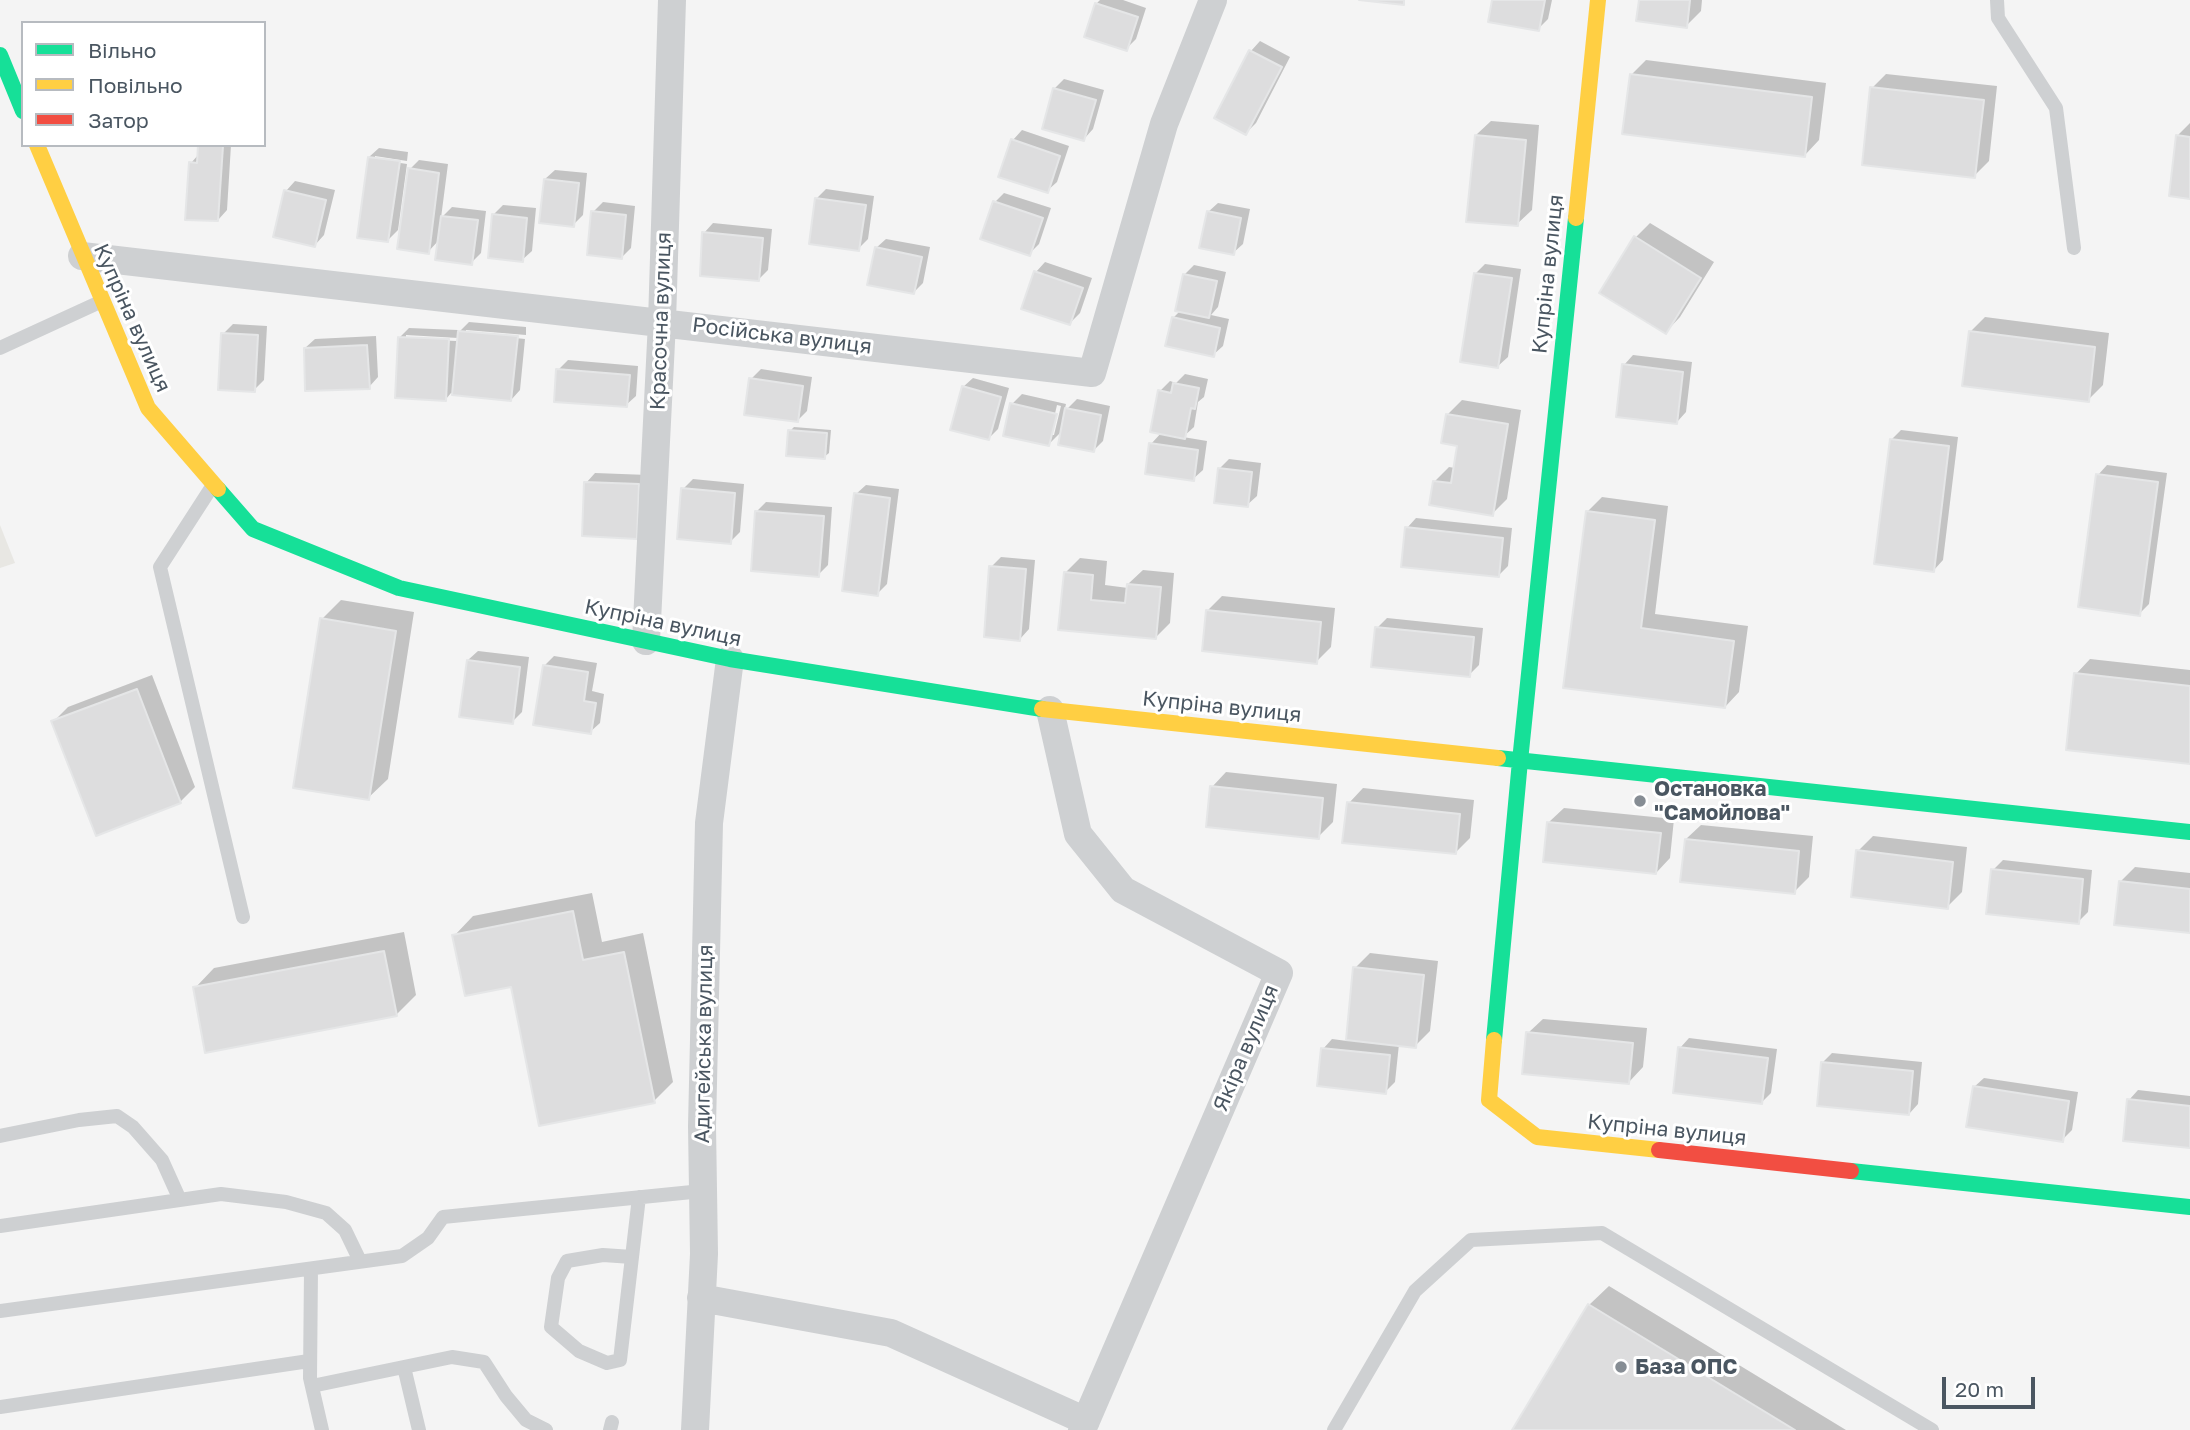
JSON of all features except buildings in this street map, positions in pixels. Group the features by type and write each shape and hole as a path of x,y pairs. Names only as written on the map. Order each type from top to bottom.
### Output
{"main road":[{"name":"Купріна вулиця","path":"1598,0 1520,761 1489,1100 1537,1138 2190,1207"},
{"path":"0,55 21,106"},
{"name":"Купріна вулиця","path":"38,147 148,408 253,529 399,588 730,659 1050,710 2190,832"}],"street":[{"name":"Красочна вулиця","path":"646,642 662,322 672,0"},
{"name":"Російська вулиця","path":"82,256 1092,373 1164,124 1213,0"},
{"name":"Адигейська вулиця","path":"695,1430 704,1254 702,1191 709,823 730,659"},
{"name":"Якіра вулиця","path":"1050,710 1079,834 1122,890 1279,973 1084,1425"},
{"path":"701,1298 891,1334 1084,1425"}],"lane":[{"path":"1997,0 1998,18 2056,108 2074,248"},
{"path":"0,348 102,302"},
{"path":"214,484 160,567 243,917"},
{"path":"0,1136 79,1120 117,1116 133,1127 162,1160 180,1200"},
{"path":"0,1311 402,1256 428,1238 443,1217 702,1191"},
{"path":"0,1226 221,1194 286,1202 326,1213 345,1230 360,1261"},
{"path":"632,1258 603,1255 566,1261 558,1278 551,1327 579,1351 607,1363 620,1360 632,1258 639,1197"},
{"path":"1334,1430 1415,1291 1471,1240 1602,1233 1932,1430"},
{"path":"311,1269 309,1361 322,1430"},
{"path":"312,1386 452,1357 484,1362 506,1396 526,1420 546,1430"},
{"path":"0,1407 309,1361"},
{"path":"404,1367 419,1430"},
{"path":"520,1413 524,1430"}],"shaded area":[{"path":"0,525 15,563 0,568"}],"traffic: fast":[{"path":"0,55 21,106"},
{"path":"1494,1040 1576,218"},
{"path":"218,489 253,529 399,588 730,659 1042,709"},
{"path":"1498,758 2190,832"},
{"path":"1851,1171 2190,1207"}],"traffic: slow":[{"path":"1576,218 1598,0"},
{"path":"38,147 148,408 218,489"},
{"path":"1042,709 1498,758"},
{"path":"1494,1040 1489,1100 1537,1137 1659,1150"}],"traffic: jam":[{"path":"1659,1150 1851,1171"}],"place":[{"name":"Остановка \"Самойлова\"","path":"1640,801"},
{"name":"База ОПС","path":"1621,1367"}]}
